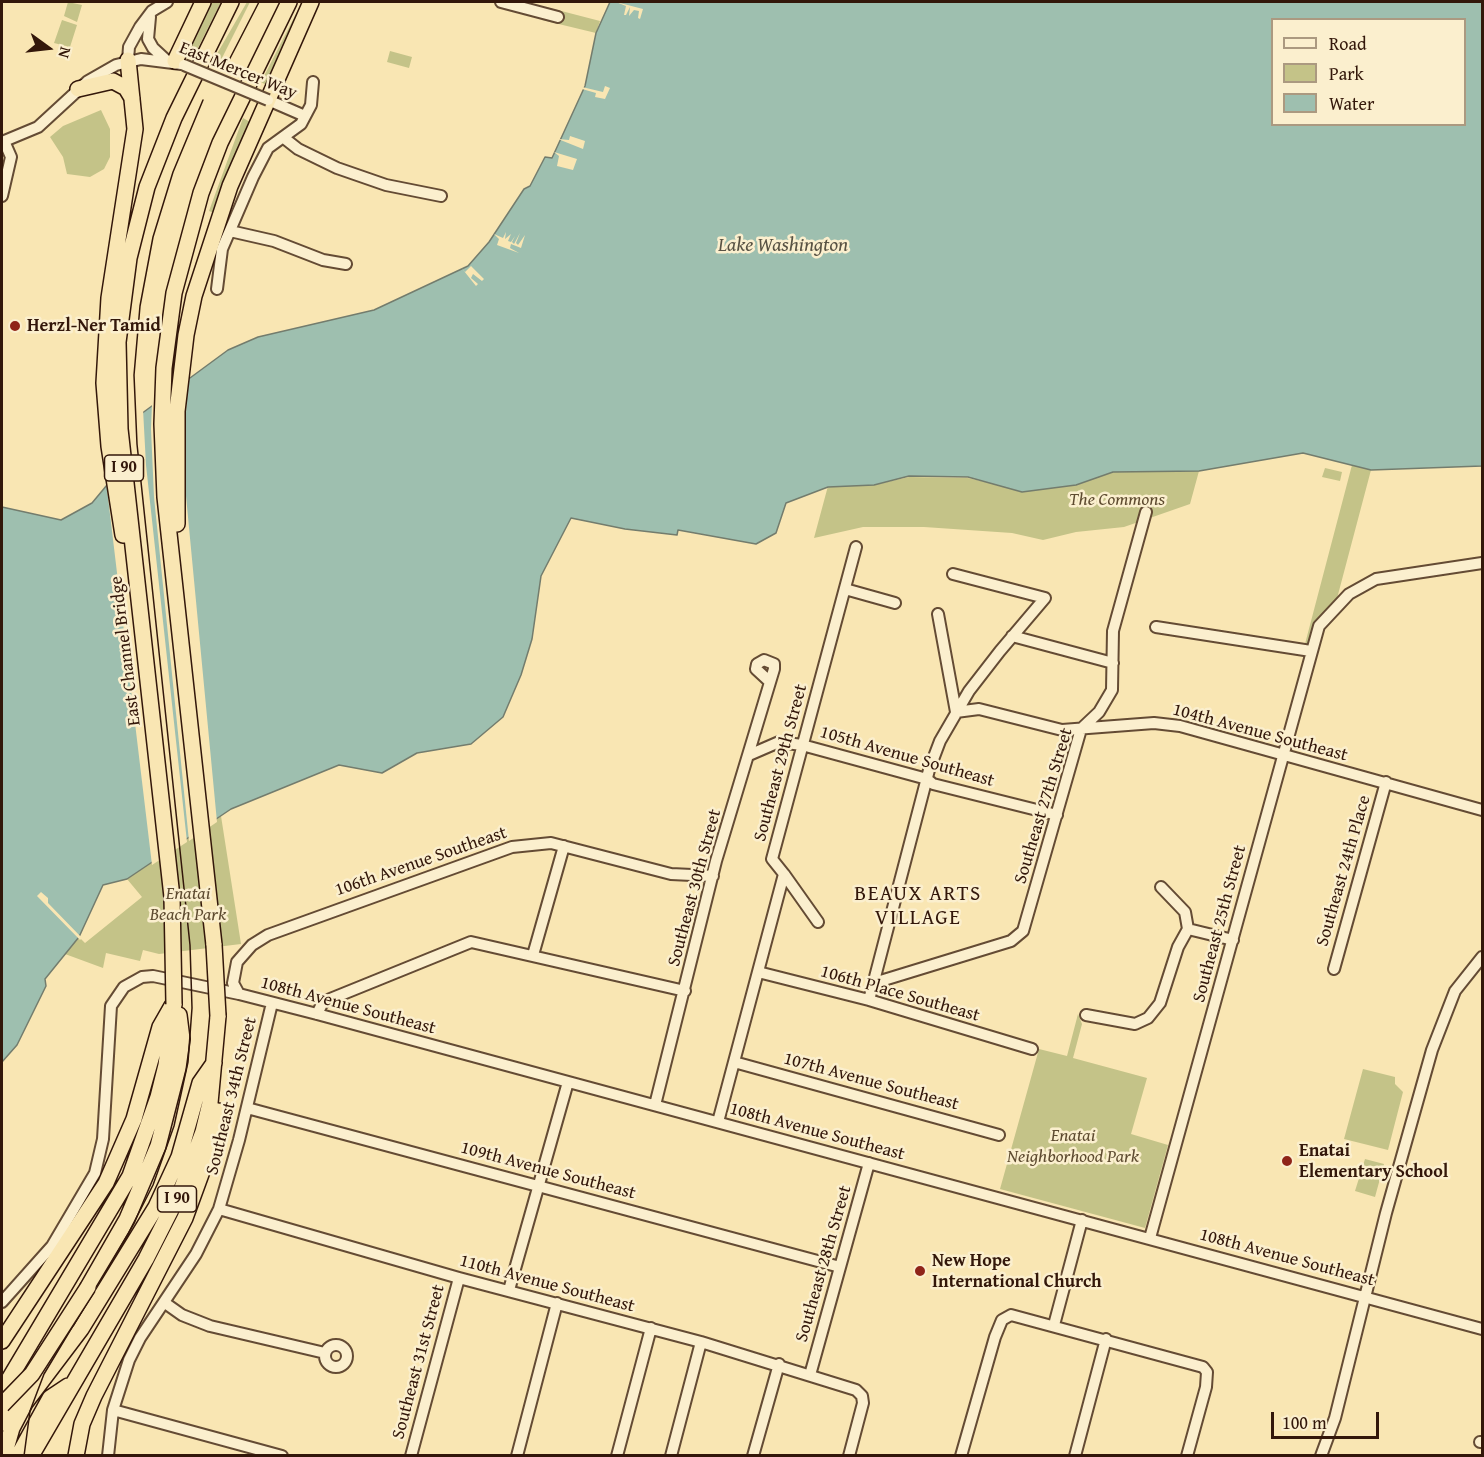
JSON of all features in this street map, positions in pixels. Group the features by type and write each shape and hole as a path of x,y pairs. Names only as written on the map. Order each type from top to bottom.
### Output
{"highway":[{"path":"175,62 203,2"},
{"name":"I 90","path":"118,282 160,152 186,91 231,2"},
{"name":"I 90","path":"28,1448 57,1411 146,1259 182,1188 203,1132 215,1061 218,981 178,599 165,497 162,424 165,358 174,293 193,219 220,143 289,2"},
{"path":"178,599 177,411 186,335 194,296 218,218 311,2"},
{"path":"118,282 133,149 132,98 128,60"},
{"path":"78,89 113,81 126,88 132,98"},
{"name":"East Channel Bridge","path":"118,282 118,407 172,897 173,1012"},
{"path":"2,1405 38,1366 127,1219 158,1146 178,1068 182,1039 173,1012"},
{"path":"2,1341 106,1183 134,1119 160,1027 173,1012"},
{"name":"I 90","path":"2,1391 118,1198 140,1151 166,1065 173,1012"},
{"path":"4,1455 12,1428 25,1403 81,1329 156,1207 182,1149 200,1083 215,1061"},
{"path":"76,1455 82,1424 94,1396 168,1254 197,1190 212,1140 219,1105 215,1061"},
{"path":"2,1423 17,1384 78,1266"},
{"path":"18,1455 28,1448 50,1398 73,1382"},
{"path":"41,1455 51,1434 57,1411"}],"street":[{"path":"128,60 129,47 152,11 167,2"},
{"path":"501,2 558,17"},
{"path":"152,11 147,24 148,39 153,48 175,62"},
{"name":"East Mercer Way","path":"2,196 11,157 3,142 38,127 78,89 102,72 128,60 175,62 306,116"},
{"path":"217,289 222,249 268,148 295,131 306,116 311,105 313,82"},
{"path":"284,138 298,149 337,168 386,185 441,196"},
{"path":"230,231 274,241 323,260 346,264"},
{"name":"Southeast 27th Street","path":"874,983 1016,940 1023,931 1081,729 1099,712 1112,690 1112,640 1115,618 1146,512"},
{"name":"Southeast 29th Street","path":"784,874 772,859 856,547"},
{"name":"Southeast 25th Street","path":"1150,1238 1311,651 1324,619 1349,594 1376,579 1482,563"},
{"path":"869,1000 927,779 940,741 956,712 1012,636 1045,598 952,574"},
{"path":"845,589 895,603"},
{"path":"938,614 956,712"},
{"path":"1156,627 1311,651"},
{"path":"1012,636 1113,663"},
{"name":"Southeast 30th Street","path":"655,1105 716,861 769,681"},
{"name":"104th Avenue Southeast","path":"956,712 979,709 1062,729 1168,724 1482,810"},
{"name":"105th Avenue Southeast","path":"749,755 780,742 802,745 927,779 933,784 1058,815"},
{"name":"Southeast 24th Place","path":"1334,969 1386,783"},
{"name":"106th Avenue Southeast","path":"239,994 233,982 237,962 252,945 268,935 512,847 542,843 564,846 660,872 713,876"},
{"path":"533,955 564,846"},
{"path":"697,875 704,866 716,861"},
{"path":"784,874 818,922"},
{"path":"718,1122 784,874"},
{"path":"1086,1016 1128,1024 1148,1018 1160,1003 1178,947 1188,929 1185,912 1178,901 1161,886"},
{"path":"1188,929 1233,940"},
{"path":"317,1014 322,1002 471,942 685,991"},
{"path":"1321,1455 1335,1418 1386,1213 1439,1029 1455,991 1482,957"},
{"name":"106th Place Southeast","path":"758,972 869,1000 1032,1049"},
{"name":"108th Avenue Southeast","path":"2,1302 52,1246 95,1173 104,1139 111,1006 124,987 142,977 164,976 317,1014 1482,1329"},
{"name":"Southeast 34th Street","path":"108,1455 113,1410 129,1360 140,1338 196,1254 219,1209 247,1108 272,1003"},
{"name":"107th Avenue Southeast","path":"734,1062 999,1135"},
{"path":"509,1290 568,1082"},
{"name":"109th Avenue Southeast","path":"247,1108 538,1184 840,1268"},
{"name":"Southeast 28th Street","path":"810,1375 869,1163"},
{"name":"110th Avenue Southeast","path":"219,1209 459,1278 779,1364 815,1379 856,1390 862,1396 863,1403 849,1455"},
{"path":"1054,1325 1082,1220"},
{"name":"Southeast 31st Street","path":"411,1455 459,1278"},
{"path":"165,1303 202,1324 325,1353"},
{"path":"517,1455 557,1303"},
{"path":"962,1455 995,1337 1006,1317 1016,1316 1200,1365 1207,1372 1206,1387 1187,1455"},
{"path":"618,1455 651,1328"},
{"path":"1075,1455 1106,1339"},
{"path":"671,1455 700,1342"},
{"path":"753,1455 779,1364"},
{"path":"113,1410 282,1455"}],"green space":[{"path":"68,2 82,5 77,22 64,16"},
{"path":"209,2 221,2 197,50 193,50 190,42"},
{"path":"247,2 250,2 220,62 214,59"},
{"path":"304,2 268,86 261,82"},
{"path":"546,7 600,21 596,33 542,20"},
{"path":"62,20 77,25 70,47 54,43"},
{"path":"390,51 412,57 409,68 387,62"},
{"path":"101,110 110,129 110,157 104,169 90,177 67,174 63,157 50,137 63,126"},
{"path":"243,118 252,123 214,213 209,211"},
{"path":"1352,465 1371,470 1335,606 1309,644 1305,644"},
{"path":"1325,468 1342,472 1340,481 1322,477"},
{"name":"The Commons","path":"1199,471 1190,504 1124,527 1076,532 1043,540 1012,533 924,527 863,527 814,538 828,486 874,485 909,477 968,478 1023,491 1076,485 1113,472"},
{"name":"Enatai Beach Park","path":"221,816 241,944 159,954 143,950 140,961 106,953 103,968 65,954 79,937 85,943 142,897 127,879"},
{"name":"Enatai Neighborhood Park","path":"1078,1014 1082,1024 1073,1058 1147,1078 1131,1134 1168,1145 1145,1228 1000,1189 1039,1049 1067,1056"},
{"path":"1363,1069 1395,1077 1395,1084 1403,1092 1388,1150 1344,1139"},
{"path":"1365,1159 1384,1164 1375,1197 1355,1191"}],"water":[{"name":"Lake Washington","path":"610,2 1482,2 1482,466 1371,470 1303,453 1199,471 1113,472 1076,485 1022,492 968,477 909,476 874,485 828,487 786,503 776,533 756,544 678,530 677,535 625,529 571,518 541,576 532,639 521,675 503,717 471,744 417,753 382,773 339,765 231,809 127,879 103,885 79,937 45,979 46,986 17,1045 2,1062 2,507 61,520 92,503 127,461 141,414 228,350 258,337 374,310 468,266 489,242 524,189 530,186 545,157 552,158 585,86 596,33"}],"pier":[{"path":"616,2 643,9 640,19 638,18 639,11 634,10 629,16 630,7 624,15 626,6"},
{"path":"605,86 610,88 605,99 595,97 596,93 582,89 582,87 603,92"},
{"path":"570,136 585,141 583,149 558,139 569,140"},
{"path":"554,152 577,159 573,170 557,166 559,156"},
{"path":"506,232 505,239 511,234 508,241 511,242 515,236 512,242 514,244 520,233 516,243 518,245 525,235 521,248 511,244 510,248 519,253 497,245 499,239 494,234 503,238"},
{"path":"460,266 465,272 471,266 484,279 482,281 473,274 471,278 478,284 476,286"},
{"path":"188,377 185,430 186,496 217,822 189,841 154,497 151,429 152,403"},
{"path":"143,409 146,465 187,842 152,865 106,481 125,460 139,413"},
{"path":"41,892 48,898 48,903 82,938 80,940 37,896"}],"tram line":[{"path":"226,66 259,2"},
{"path":"24,1456 30,1411 44,1374 128,1234 153,1185 174,1126 188,1062 192,1008 190,945 137,444 134,375 140,306 153,237 173,172 203,100"}],"place":[{"name":"Herzl-Ner Tamid","path":"15,326"},
{"name":"Enatai Elementary School","path":"1287,1161"},
{"name":"New Hope International Church","path":"920,1271"}],"district":[{"name":"BEAUX ARTS VILLAGE","path":"918,907"}]}
